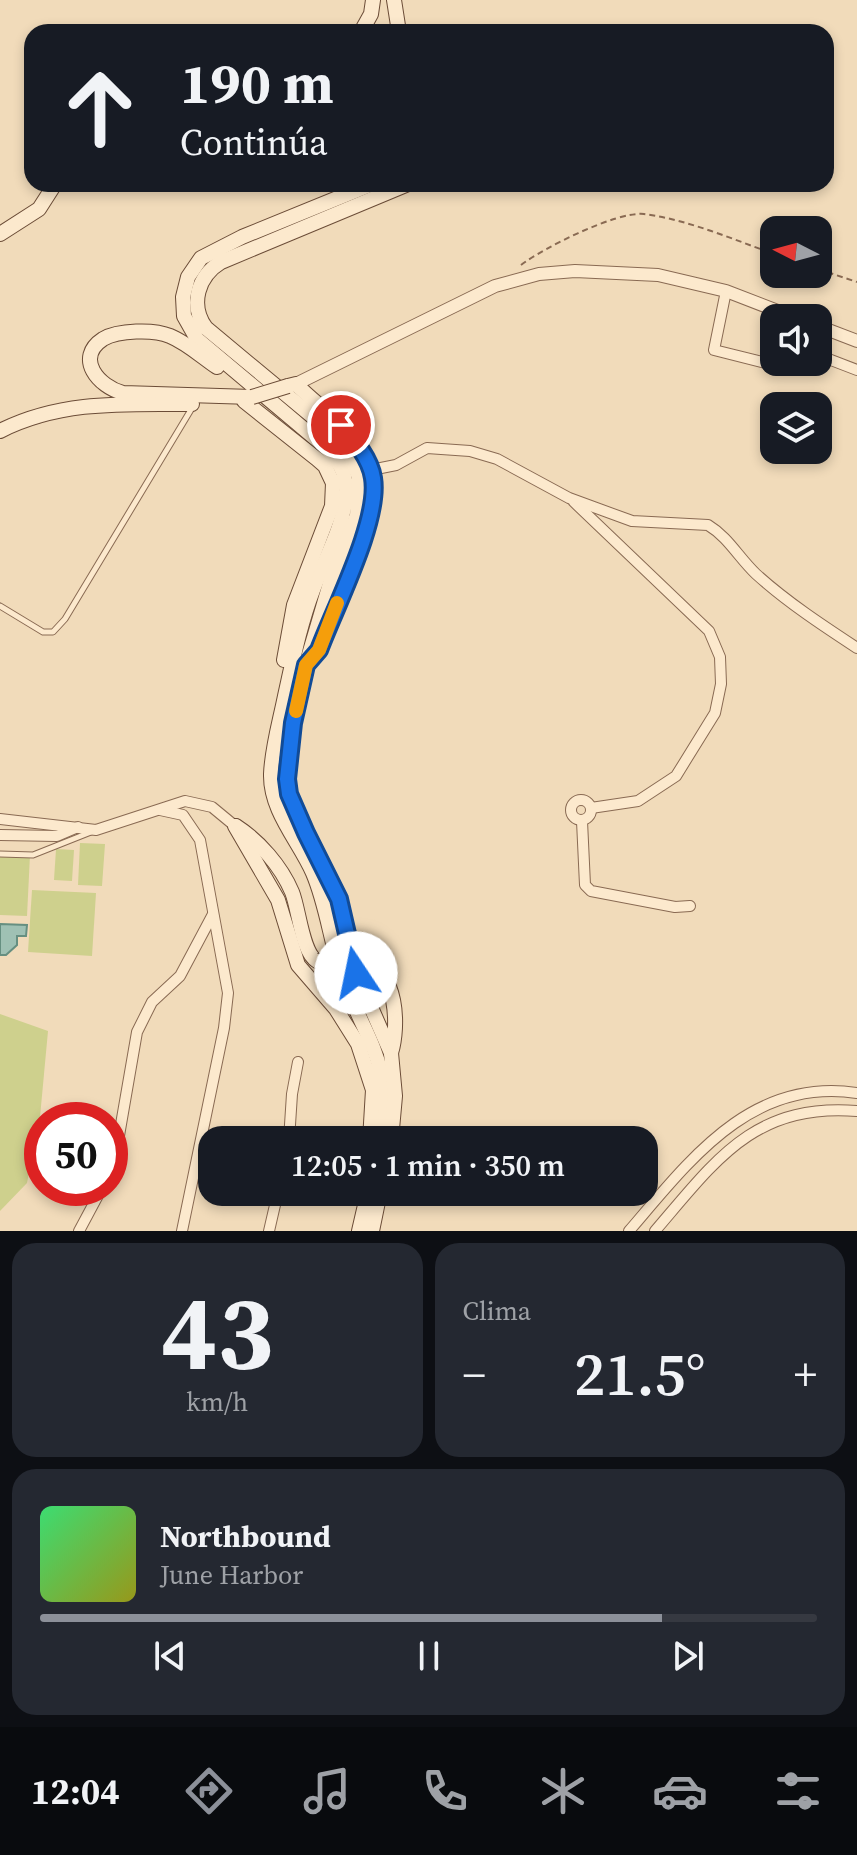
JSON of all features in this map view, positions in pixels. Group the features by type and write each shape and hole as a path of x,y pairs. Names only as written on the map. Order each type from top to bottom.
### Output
{"main road":[{"path":"364,24 371,14 373,0"},
{"path":"396,4 398,24"},
{"path":"396,4 406,24"},
{"path":"0,234 39,209 50,192"},
{"path":"236,374 197,339 188,325 183,297 193,269 201,258 217,248 353,192"},
{"path":"389,192 221,262 204,277 197,297 202,323 340,442 356,467 361,484 357,515 331,580 306,665 288,758 289,794 339,899 358,979 391,1053 395,1096 392,1126"},
{"path":"289,677 283,662 291,614 332,506 333,483 325,466 248,399 123,393 110,389 98,381 91,361 97,346 108,337 153,333 173,337 223,372 287,394 351,437 371,470 373,505 364,533 319,650 306,665"},
{"path":"0,431 22,420 61,409 108,404 195,404 287,394"},
{"path":"287,394 339,463 346,489 342,514 302,620 271,781 282,817 311,869 326,905 345,982 377,1051 385,1095 381,1126"},
{"path":"235,826 252,836 284,878 294,898 308,951 317,961 373,965 383,976 391,996 397,1031 391,1053"},
{"path":"235,826 278,900 298,965 336,1009 358,1044 373,1090 371,1126"},
{"path":"361,1206 364,1227"},
{"path":"364,1227 366,1206"},
{"path":"364,1227 374,1206"}],"street":[{"path":"287,394 517,278 575,271 658,275 726,291 760,304"},
{"path":"726,291 714,350 760,362"},
{"path":"832,331 857,341"},
{"path":"832,360 857,370"},
{"path":"371,470 396,465 427,448 470,451 497,459 569,498 632,521 708,525 718,531 750,568 785,600 857,648"},
{"path":"569,498 709,631 720,657 721,684 715,713 676,776 638,801 591,808"},
{"path":"0,819 96,830 185,801 212,807 235,826"},
{"path":"585,801 591,808 590,815 582,821 573,817 572,804 585,801"},
{"path":"160,810 183,815 200,840 228,993 224,1028 182,1231"},
{"path":"582,821 585,885 591,891 675,907 690,906"},
{"path":"0,835 57,836 78,827"},
{"path":"125,1102 137,1032 152,1002 180,976 213,914"},
{"path":"290,1126 298,1062"},
{"path":"629,1231 679,1173 729,1124 793,1094 857,1093"},
{"path":"655,1231 715,1163 742,1139 773,1120 823,1108 857,1111"},
{"path":"79,1231 92,1206"},
{"path":"269,1231 275,1206"}],"lane":[{"path":"0,606 43,632 53,632 59,626 195,404"},
{"path":"0,854 33,855 96,830"}],"path":[{"path":"517,268 539,251 587,229 641,214 703,228 760,249"},
{"path":"832,274 857,282"}],"green space":[{"path":"80,843 105,844 102,886 78,885"},
{"path":"56,849 74,850 72,881 54,880"},
{"path":"0,854 30,855 27,916 0,915"},
{"path":"32,890 96,893 92,956 28,952"},
{"path":"0,1014 48,1031 41,1102 24,1102 24,1186 0,1211"}],"shaded area":[{"path":"0,924 27,925 26,936 17,936 17,945 6,955 0,955"}],"slow traffic":[{"path":"296,711 306,665 319,650 337,603"}],"route":[{"path":"341,425 361,450 371,470 373,505 319,650 306,665 293,723 287,779 289,794 339,899 356,973"}]}
